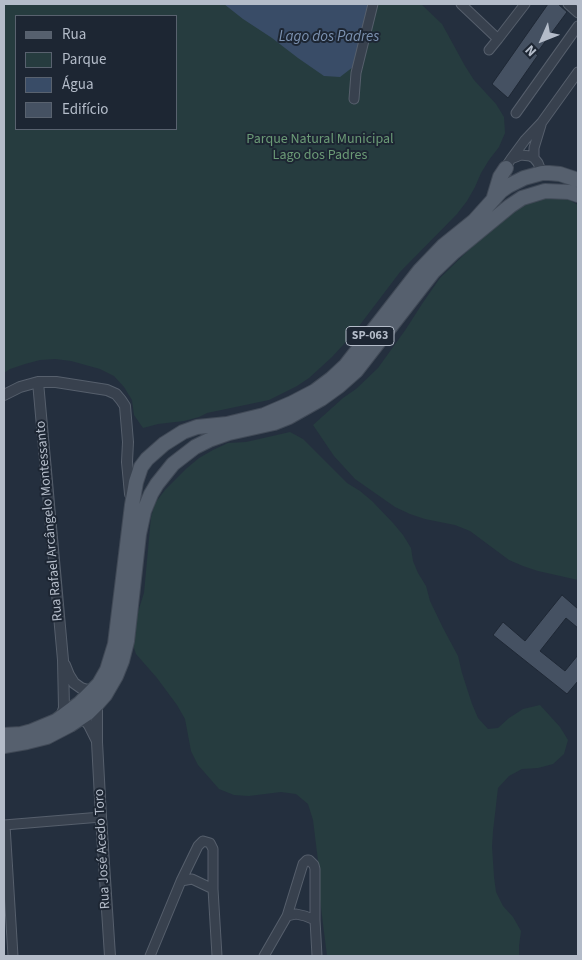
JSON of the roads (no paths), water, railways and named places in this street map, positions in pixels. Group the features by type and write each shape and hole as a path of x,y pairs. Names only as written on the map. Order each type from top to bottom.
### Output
{"main road":[{"path":"494,198 500,177 509,163"},
{"path":"537,193 542,173"},
{"name":"SP-063","path":"143,460 183,432 197,427 227,424 264,415 315,391 346,365 420,270 443,246 474,221 494,198 508,186 524,178 542,173 560,174 578,180"},
{"path":"508,186 515,195 522,198"},
{"name":"SP-063","path":"4,746 47,737 82,717 105,695 116,676 127,641 138,542 144,511 151,494 173,464 195,447 209,440 229,433 274,423 290,417 321,400 356,371 434,272 454,252 510,206 522,198 537,193 553,191 569,192 578,195"},
{"path":"4,735 21,734 42,728 61,717 80,703 94,689 107,670 115,644 132,506 136,482 143,460 156,454 166,456 173,464"},
{"path":"143,460 154,474 162,477"}],"street":[{"path":"354,99 356,73 373,4"},
{"path":"461,4 498,39"},
{"path":"489,50 525,4"},
{"path":"568,4 578,13 576,18 578,22"},
{"path":"516,113 578,26"},
{"path":"508,186 506,176 509,163 525,140 542,122 578,72"},
{"path":"534,158 534,148 542,122"},
{"path":"509,163 521,155 530,156 538,163 542,173"},
{"path":"4,394 38,382 56,382 107,390 116,394 124,406 132,506"},
{"name":"Rua Rafael Arcângelo Montessanto","path":"38,382 63,660 64,708 61,717"},
{"path":"128,442 130,449 143,460"},
{"name":"Rua Rafael Arcângelo Montessanto","path":"63,660 74,683 87,690 94,689"},
{"path":"80,703 79,710 82,717"},
{"name":"Rua José Acedo Toro","path":"97,704 101,817 110,956"},
{"name":"Rua José Acedo Toro","path":"82,717 98,742"},
{"path":"12,956 4,825 101,817"},
{"path":"150,956 181,881 198,846 203,841 210,843 213,848 213,889 217,956"},
{"path":"264,956 287,916 303,864 307,860 310,860 315,869 317,956"},
{"path":"181,881 192,879 213,889"},
{"path":"287,916 296,914 315,920"}],"water":[{"name":"Lago dos Padres","path":"224,4 373,4 360,53 353,67 340,77 324,76"}],"park label":[{"name":"Parque Natural Municipal Lago dos Padres","path":"320,148"}]}
